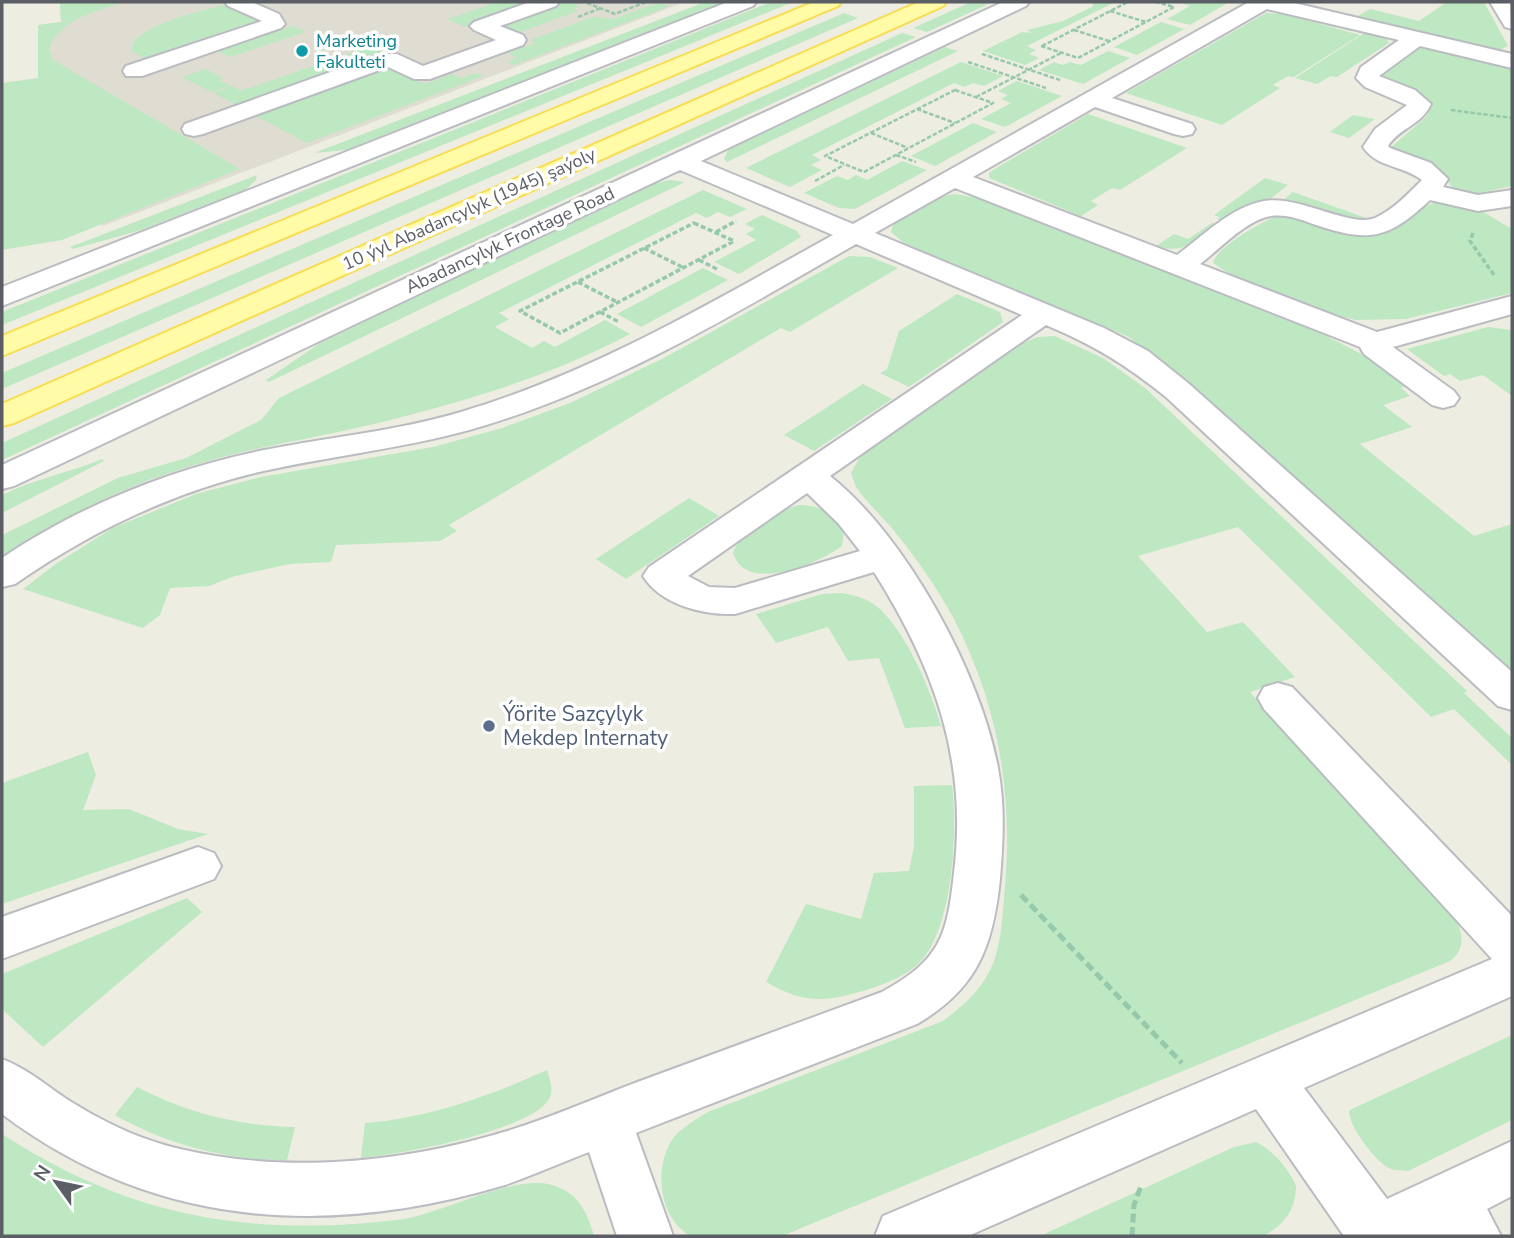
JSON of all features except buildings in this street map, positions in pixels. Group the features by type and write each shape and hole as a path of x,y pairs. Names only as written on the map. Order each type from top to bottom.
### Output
{"main road":[{"path":"2,347 831,2"},
{"name":"10 ýyl Abadançylyk (1945) şaýoly","path":"2,416 936,2"}],"street":[{"path":"134,71 274,24 272,18 235,2"},
{"path":"194,129 389,59 422,74 514,40 481,26 549,2"},
{"path":"2,298 746,2"},
{"name":"Abadancylyk Frontage Road","path":"2,478 1019,2"},
{"path":"2,575 73,528 156,491 243,465 407,436 542,397 665,341 1264,2 1512,61"},
{"path":"1500,2 1512,23"},
{"path":"1180,266 1250,216 1265,209 1289,208 1348,225 1374,226 1388,222 1425,191 1434,182 1433,175 1384,155 1375,145 1419,107 1417,101 1367,78 1369,72 1417,38"},
{"path":"1093,99 1183,129"},
{"path":"680,160 1118,346 1177,390 1512,695"},
{"path":"953,178 1375,342 1508,310"},
{"path":"1425,191 1478,203 1512,198"},
{"path":"883,556 735,601 713,603 698,599 662,576 1044,314"},
{"path":"1375,342 1375,348 1443,398"},
{"path":"2,1083 27,1104 83,1139 142,1164 196,1181 257,1190 330,1191 387,1186 447,1175 505,1158 899,1008 925,995 944,978 960,953 972,916 981,859 982,810 977,766 965,712 927,629 883,556 850,513 808,476"},
{"path":"1278,698 1512,948"},
{"path":"2,939 198,866"},
{"path":"903,1236 1512,973"},
{"path":"1266,1079 1375,1235 1459,1218 1512,1168"},
{"path":"605,1120 645,1236"}],"path":[{"path":"592,2 587,3 615,14 645,2"},
{"path":"1128,2 1041,46 1078,58 1174,7 1157,2"},
{"path":"1110,11 1146,22"},
{"path":"1073,30 1110,41"},
{"path":"975,97 1061,52"},
{"path":"981,54 1061,80"},
{"path":"966,61 1047,88"},
{"path":"955,90 993,103 864,172 825,156 918,109 955,90"},
{"path":"1419,107 1512,118"},
{"path":"918,109 956,123"},
{"path":"870,133 909,148"},
{"path":"808,184 845,164"},
{"path":"1478,203 1487,216 1470,241 1494,275"},
{"path":"694,223 734,241 560,333 520,311 644,248 694,223"},
{"path":"644,248 683,268"},
{"path":"578,282 618,303"},
{"path":"981,859 1011,884 1191,1073 1213,1102"},
{"path":"1132,1236 1135,1205 1144,1179"}],"shaded area":[{"path":"60,2 685,2 103,226 39,149 38,25 61,22"}],"green space":[{"path":"60,2 126,2 81,17 61,30 49,49 53,60 240,169 62,240 2,250 2,83 38,78 38,25 61,22"},
{"path":"498,2 537,2 465,27 447,19"},
{"path":"562,2 578,2 574,4 580,6 573,9 578,11 515,34 495,26"},
{"path":"659,2 670,6 514,65 507,62 517,58 508,53 535,43 530,40 593,17 614,19"},
{"path":"705,2 726,2 346,150 314,153"},
{"path":"771,2 793,2 2,325 2,312"},
{"path":"971,2 993,2 927,32 913,28"},
{"path":"1094,2 1115,2 1027,46 1036,50 1029,54 1039,58 1025,65 983,51 1022,32 1032,33 1027,30 1063,21 1092,7"},
{"path":"1447,2 1484,2 1508,46 1493,49 1356,17 1370,9 1419,21"},
{"path":"1181,3 1226,4 1190,25 1167,19 1190,6"},
{"path":"227,4 260,22 147,60 131,51 144,33 156,26"},
{"path":"844,13 858,18 2,389 2,373"},
{"path":"1266,13 1285,14 1360,35 1294,77 1288,76 1273,85 1280,88 1222,125 1126,93"},
{"path":"1161,22 1184,29 1137,55 1114,47"},
{"path":"293,26 306,32 230,57 217,51"},
{"path":"1366,32 1387,39 1389,43 1337,77 1331,76 1317,84 1295,78"},
{"path":"902,33 916,37 2,460 2,443"},
{"path":"371,46 389,54 239,106 213,93 233,86 240,91"},
{"path":"945,47 958,51 727,162 724,159 728,150"},
{"path":"1426,47 1512,66 1512,186 1475,194 1456,192 1438,168 1393,153 1389,149 1426,117 1432,106 1418,93 1379,76 1415,50"},
{"path":"1108,51 1130,58 1083,84 1039,70 1054,62 1081,65"},
{"path":"961,62 1003,76 984,86 973,83 964,87 954,83 812,155 821,160 811,165 822,170 790,187 746,168"},
{"path":"382,67 425,84 452,74 462,78 476,73 484,76 307,143 252,114"},
{"path":"206,69 223,78 219,80 230,86 212,92 182,77"},
{"path":"1017,81 1062,96 1005,127 981,119 1011,103 1001,99 1008,95 998,91"},
{"path":"1088,114 1187,148 1120,190 1112,188 1091,201 1098,205 1081,216 989,178 989,173 993,170"},
{"path":"1353,115 1375,119 1349,138 1330,132"},
{"path":"973,123 997,132 935,166 911,156"},
{"path":"902,161 927,170 855,209 839,208 804,193 837,176 848,180 856,175 867,180"},
{"path":"257,175 256,180 245,190 138,231 73,249 70,247"},
{"path":"1265,178 1288,185 1266,202 1225,222 1217,219 1219,217 1214,215"},
{"path":"670,180 685,182 269,382 266,380 320,343 656,183"},
{"path":"703,190 747,209 730,217 718,212 707,218 696,213 499,313 509,319 495,327 532,348 544,341 555,347 605,320 630,334 537,376 440,407 223,457 164,475 80,511 2,558 2,535 118,478 186,458 261,420 279,398"},
{"path":"1293,192 1369,219 1353,219 1282,201"},
{"path":"955,194 977,198 1300,322 1363,355 1406,386 1401,388 1410,396 1383,405 1412,427 1360,444 1474,536 1512,524 1512,670 1129,337 904,243 891,232 899,218 908,212 938,198"},
{"path":"1442,202 1480,210 1512,229 1512,293 1406,319 1355,320 1322,311 1238,279 1213,263 1232,241 1277,216 1285,214 1379,233 1396,227 1424,207"},
{"path":"762,215 797,231 801,237 739,274 714,262 756,240 746,234 755,229 745,224"},
{"path":"1212,223 1219,225 1190,244 1174,249 1156,246 1174,234 1188,239"},
{"path":"849,256 870,257 898,268 790,332 781,328 449,525 457,531 440,541 336,545 331,562 290,564 235,576 209,586 170,588 160,615 143,628 23,589 57,563 113,528 196,494 261,477 433,447 502,428 570,403 664,358"},
{"path":"703,268 728,280 641,327 617,314"},
{"path":"957,294 1000,312 1003,322 909,387 880,373 887,369 899,331"},
{"path":"1488,327 1512,330 1512,396 1483,375 1460,381 1450,374 1444,376 1407,349"},
{"path":"1055,336 1103,358 1145,388 1467,691 1464,693 1512,738 1512,765 1454,709 1431,717 1238,527 1138,556 1207,632 1243,622 1295,677 1250,692 1458,924 1462,940 1460,949 1450,961 782,1236 690,1236 680,1228 666,1207 661,1181 665,1155 673,1138 682,1129 708,1112 943,1021 971,996 992,966 1002,924 1007,861 1005,790 993,720 983,686 954,619 933,583 908,549 856,487 851,473 860,457 1025,342 1038,337"},
{"path":"863,384 892,399 814,451 784,435"},
{"path":"102,459 104,461 2,513 2,495"},
{"path":"689,498 719,516 626,579 596,559"},
{"path":"799,505 820,509 831,516 844,532 842,546 817,560 784,572 752,572 740,565 733,553 742,538 771,517"},
{"path":"841,593 872,603 895,626 915,659 941,726 905,728 879,658 848,661 828,627 776,643 756,614 822,594"},
{"path":"88,752 96,775 83,810 129,809 178,829 208,834 2,904 2,783"},
{"path":"952,785 953,854 945,906 929,950 917,965 882,985 833,998 801,997 766,982 806,904 861,919 874,873 909,871 914,846 914,786"},
{"path":"187,898 202,912 43,1047 2,1009 2,974"},
{"path":"1512,1035 1512,1120 1408,1171 1393,1170 1378,1160 1364,1144 1353,1126 1349,1111"},
{"path":"547,1070 550,1097 540,1109 520,1120 464,1139 361,1158 365,1123 435,1111 503,1089"},
{"path":"137,1087 194,1111 234,1121 295,1127 287,1160 265,1160 198,1149 155,1134 115,1115"},
{"path":"2,1134 50,1163 98,1185 146,1203 195,1215 244,1223 296,1226 405,1219 497,1190 533,1183 558,1187 573,1196 584,1210 594,1236 2,1236"},
{"path":"1256,1142 1280,1161 1296,1186 1291,1210 1277,1227 1263,1236 1040,1236 1234,1147"}],"place":[{"name":"Marketing Fakulteti","path":"302,51"},
{"name":"Ýörite Sazçylyk Mekdep Internaty","path":"489,726"}]}
